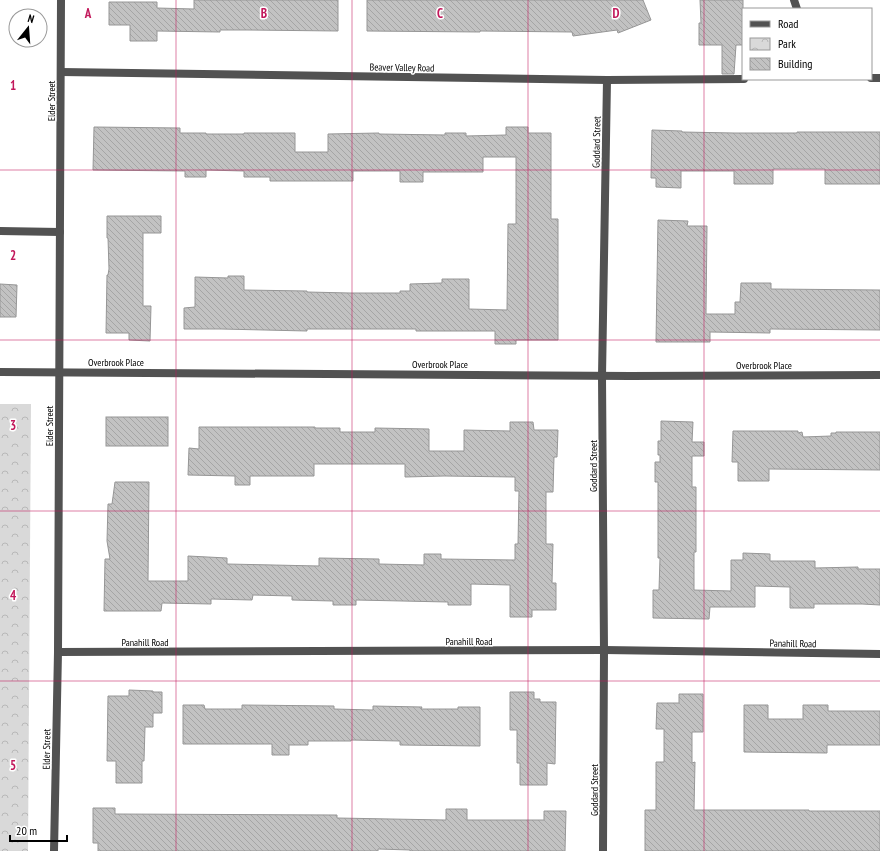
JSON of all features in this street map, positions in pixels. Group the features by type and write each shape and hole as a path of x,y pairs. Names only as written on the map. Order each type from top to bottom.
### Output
{"street":[{"name":"Elder Street","path":"54,851 58,652 61,72 60,0"},
{"name":"Beaver Valley Road","path":"61,72 607,80 742,79"},
{"name":"Goddard Street","path":"603,851 604,650 602,376 607,80"},
{"path":"0,231 60,232"},
{"name":"Overbrook Place","path":"0,372 602,376 880,375"},
{"name":"Panahill Road","path":"58,652 604,650 880,654"}],"green space":[{"path":"0,404 31,404 28,851 0,851"}],"building":[{"path":"194,0 338,0 338,31 157,31 157,41 130,41 130,25 109,25 109,2 157,2 157,8 194,9"},
{"path":"367,0 643,0 651,20 618,33 617,30 573,36 572,32 367,31"},
{"path":"700,0 743,0 742,45 736,45 734,74 722,74 722,45 699,45 699,23 701,23"},
{"path":"94,127 180,128 180,133 206,134 295,133 295,152 328,152 328,134 379,133 445,135 445,133 466,133 466,136 506,135 506,127 528,127 528,133 551,133 551,219 558,219 558,340 516,340 516,344 495,344 495,331 416,331 416,329 307,329 307,331 184,329 184,308 195,307 195,277 228,278 228,276 244,276 244,290 350,293 400,293 400,291 410,291 410,284 442,283 442,279 469,279 469,309 507,310 508,224 516,224 516,157 483,157 483,172 423,172 423,182 400,182 400,171 353,171 353,181 270,181 270,177 244,177 244,171 206,170 206,177 185,177 185,171 93,170"},
{"path":"652,130 734,133 880,132 880,184 825,184 825,169 773,169 773,184 734,184 734,171 681,171 681,188 656,187 656,178 651,178"},
{"path":"107,216 161,216 161,233 143,233 143,306 151,306 150,341 129,340 129,333 106,333 107,275 109,269"},
{"path":"658,220 688,221 687,226 707,226 706,314 735,314 735,302 740,302 741,283 771,283 771,289 880,290 880,330 770,329 770,333 710,332 710,342 656,342"},
{"path":"0,284 17,285 16,317 0,317"},
{"path":"106,417 168,417 168,446 106,446"},
{"path":"661,421 693,422 692,442 704,442 704,456 692,456 692,487 696,487 696,552 694,552 694,590 731,591 731,560 743,560 743,553 770,554 770,561 815,561 815,568 858,567 858,569 880,569 880,605 814,604 814,608 790,608 790,587 755,586 755,607 710,607 709,619 653,618 653,590 659,590 660,558 658,558 658,482 655,482 655,462 660,462 660,455 658,455 658,441 661,441"},
{"path":"510,422 533,422 534,430 558,430 557,457 554,457 553,492 546,492 546,544 553,544 552,583 556,583 556,610 532,610 532,617 510,617 510,585 471,584 471,605 448,605 448,602 356,600 356,605 333,605 333,601 292,600 292,596 253,595 252,600 211,599 211,604 162,603 161,611 104,611 105,559 110,559 107,541 108,504 112,504 115,482 149,482 148,581 188,581 188,556 227,558 227,564 319,566 319,558 379,559 379,564 424,565 424,554 441,554 441,559 515,560 515,544 518,544 519,491 515,491 515,477 405,477 405,464 314,464 314,476 250,476 250,485 235,485 235,476 188,475 189,448 199,449 199,427 315,427 340,428 340,432 375,432 375,428 429,429 429,451 464,451 464,430 510,431"},
{"path":"733,431 798,431 798,433 802,432 803,437 831,436 831,433 836,432 880,432 880,470 769,469 769,481 738,481 738,462 732,462"},
{"path":"129,690 162,692 162,713 153,713 153,727 145,727 142,783 116,783 116,761 107,761 108,696 129,696"},
{"path":"510,692 534,692 534,699 540,699 540,702 556,702 555,764 547,763 547,785 520,785 520,763 517,763 517,730 510,730"},
{"path":"679,694 703,694 703,732 692,732 692,763 695,762 694,810 880,811 880,851 645,851 645,810 656,810 656,762 664,762 664,729 656,729 657,703 679,703"},
{"path":"183,705 204,705 205,709 242,709 242,705 334,706 334,709 373,710 373,706 422,707 421,709 458,709 458,707 480,707 480,746 400,745 400,741 308,741 308,745 289,745 289,755 272,755 272,744 183,744"},
{"path":"744,705 768,705 768,719 803,719 803,705 828,705 828,711 880,711 880,745 827,745 827,753 744,752"},
{"path":"93,808 115,808 115,814 337,815 337,818 445,820 446,809 467,809 467,820 544,820 544,811 566,811 565,851 410,851 378,849 378,851 98,851 98,843 93,843"}]}
